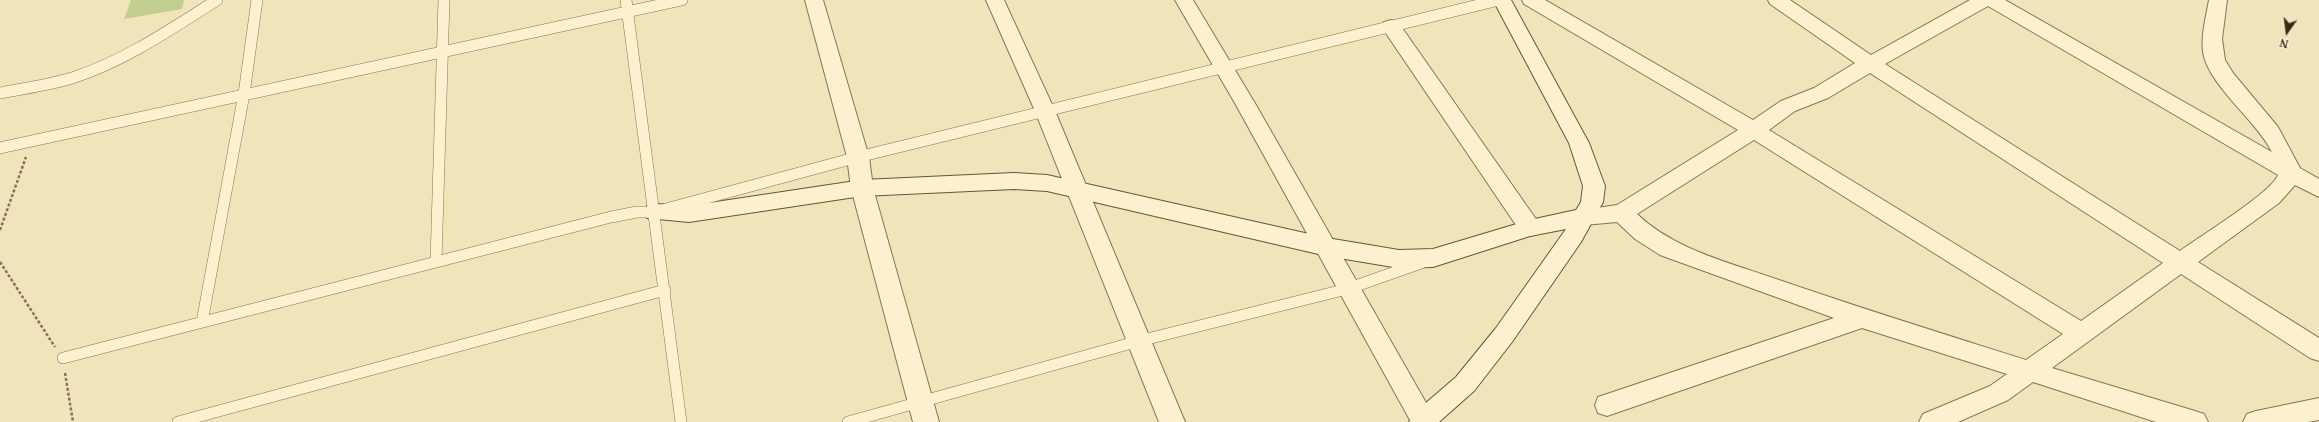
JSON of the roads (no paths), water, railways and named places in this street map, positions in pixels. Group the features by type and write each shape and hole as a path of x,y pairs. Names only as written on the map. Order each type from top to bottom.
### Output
{"street":[{"path":"814,0 858,157 862,188 926,422"},
{"path":"995,0 1045,111 1172,422"},
{"path":"1184,0 1226,67 1423,422 1465,384 1504,335 1584,217 1592,197 1594,186 1579,143 1500,0"},
{"path":"1531,0 1754,130 2082,334"},
{"path":"1777,0 1869,64 2181,260 2319,351"},
{"path":"655,212 689,214 833,191 862,188 1014,181 1048,184 1076,189 1327,247 1399,259 1433,258 1530,228 1584,217 1622,213 1754,130 1788,106 1821,93 1869,64 1985,0"},
{"path":"1992,0 2319,189"},
{"path":"1932,422 1999,393 2082,334 2181,260 2271,198 2285,184 2290,171 2280,148 2266,126 2216,63 2213,53 2212,38 2218,0"},
{"path":"1391,26 1530,228"},
{"path":"1622,213 1643,233 1668,249 1862,318 2174,419 2195,422"},
{"path":"1607,405 1862,318"},
{"path":"2256,422 2319,409"}],"lane":[{"path":"0,93 74,77 100,67 131,52 217,0"},
{"path":"202,322 244,94 258,0"},
{"path":"436,261 444,0"},
{"path":"626,0 666,290 681,422"},
{"path":"0,148 682,0"},
{"path":"63,358 611,217 637,212 655,212 858,157 1500,0"},
{"path":"848,422 1139,341 1348,289 1433,258"},
{"path":"178,422 666,290"}]}
